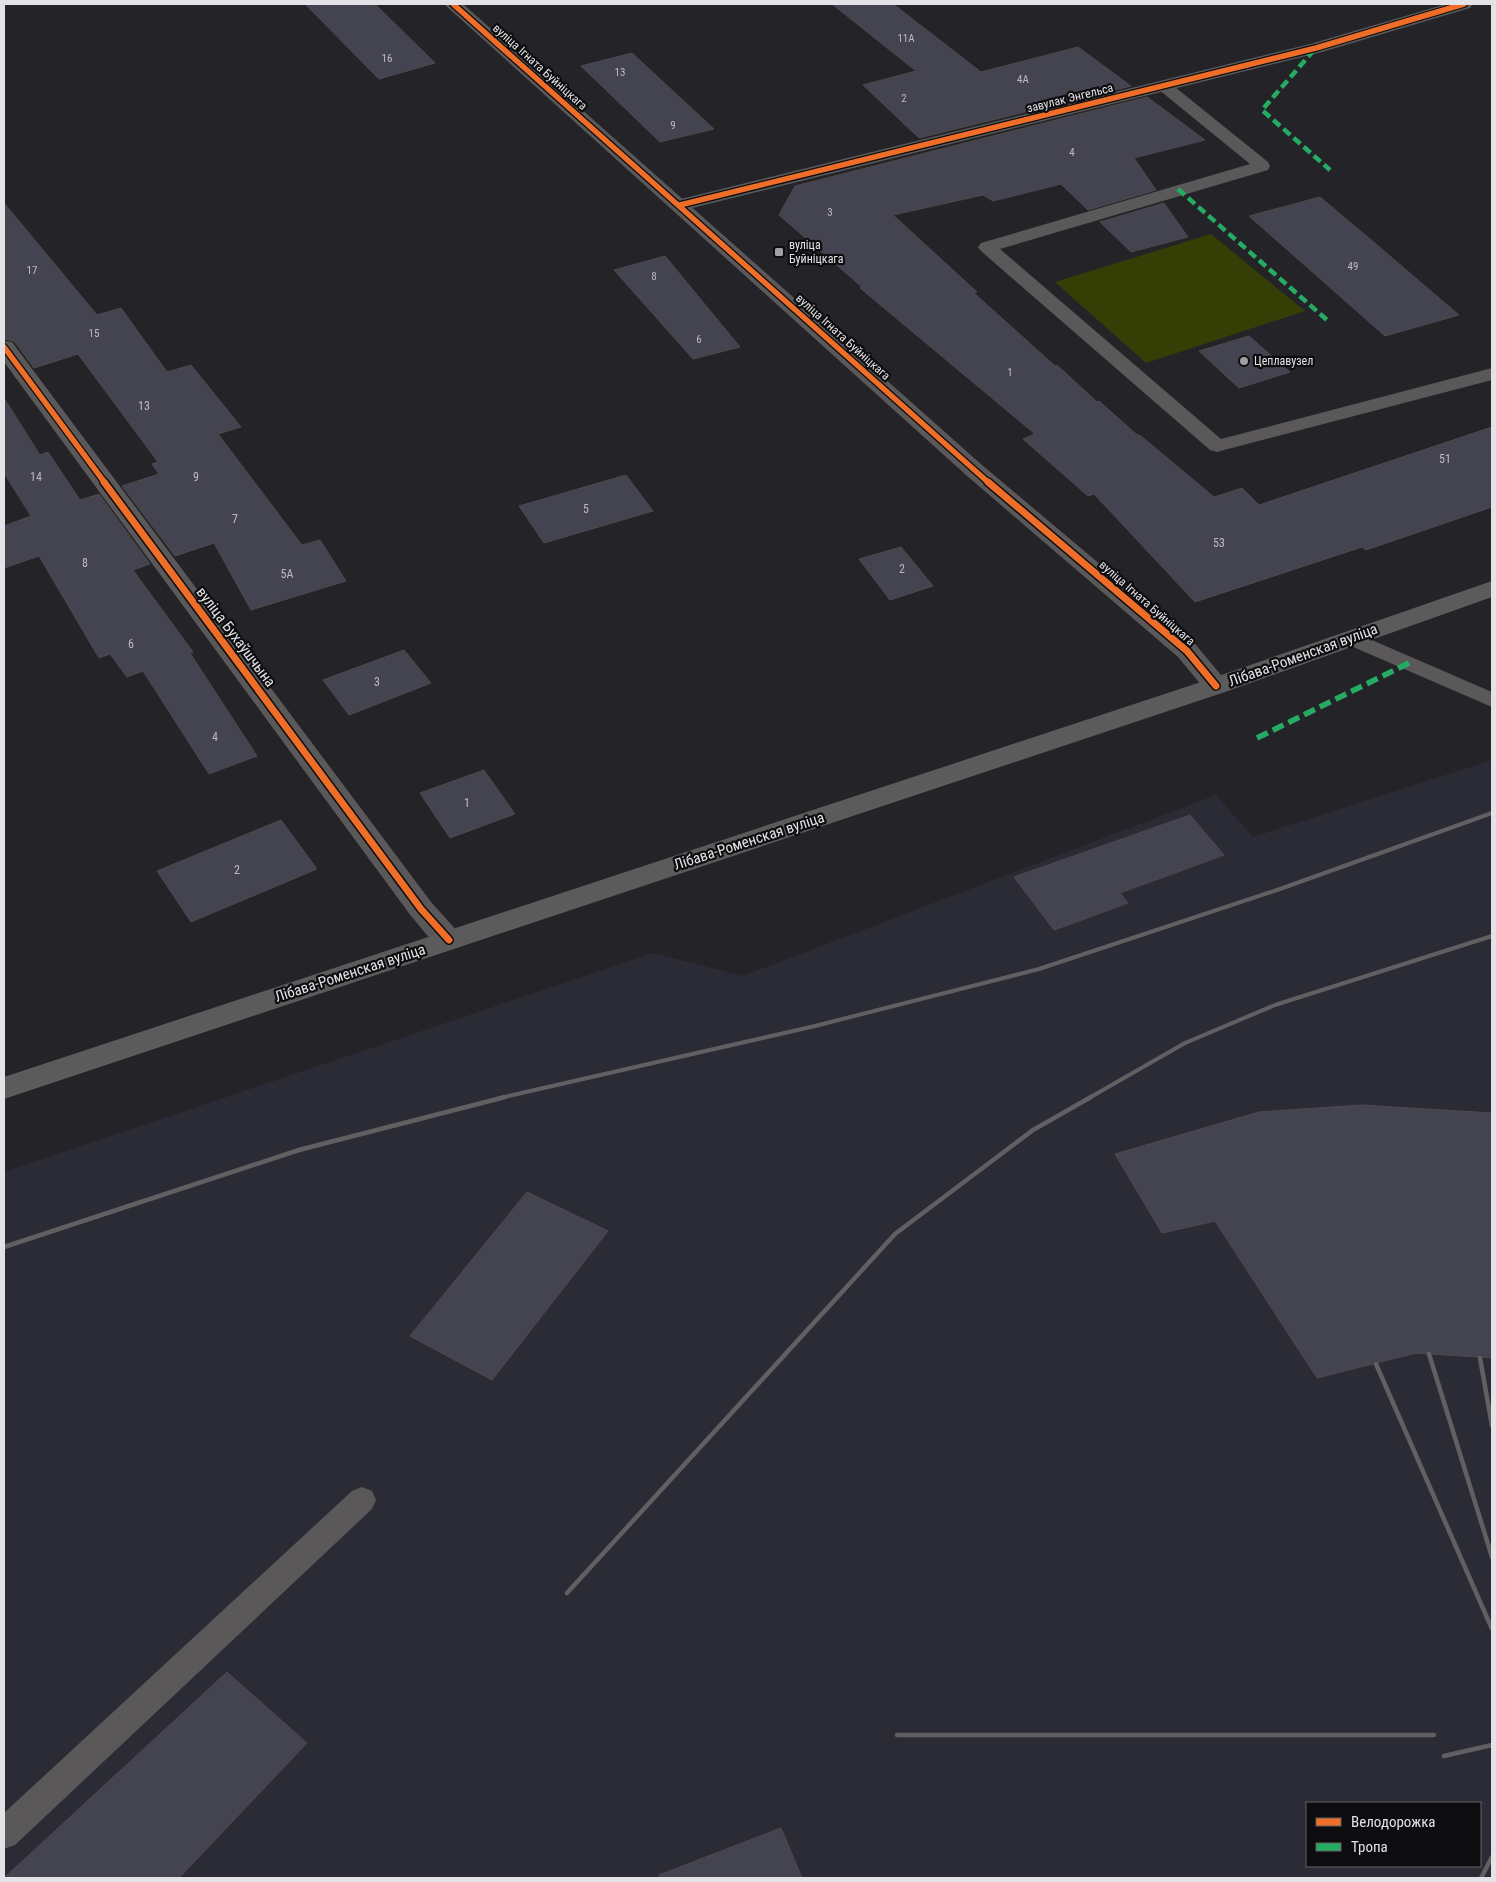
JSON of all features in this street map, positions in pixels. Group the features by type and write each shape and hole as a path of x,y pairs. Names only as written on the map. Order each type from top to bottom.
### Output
{"main road":[{"name":"Лібава-Роменская вуліца","path":"4,1088 1216,686 1492,589"}],"street":[{"name":"вуліца Ігната Буйніцкага","path":"454,4 974,470 1187,651 1216,686"},
{"name":"завулак Энгельса","path":"680,205 1316,48 1464,4"},
{"name":"вуліца Бухаўшчына","path":"4,347 421,908 449,940"}],"lane":[{"path":"1164,86 1262,166 987,247 1217,446 1492,374"},
{"path":"1351,638 1492,700"},
{"path":"4,1834 362,1500"}],"shaded area":[{"path":"1492,760 1492,1878 4,1878 4,1172 653,953 743,976 1216,795 1253,837"}],"green space":[{"path":"1211,234 1305,311 1146,363 1055,282"}],"building":[{"path":"305,4 375,4 435,63 379,79"},
{"path":"832,4 893,4 981,72 1078,47 1131,86 919,138 863,85 916,71"},
{"path":"632,53 714,129 660,142 581,66"},
{"path":"1147,97 1205,140 1134,158 1156,190 1088,210 1061,184 993,201 983,195 893,215 977,292 974,293 1055,366 1057,365 1097,402 1099,401 1136,434 1141,436 1214,497 1242,488 1259,505 1492,427 1492,507 1366,550 1362,547 1195,602 1094,494 1088,496 1023,439 1035,434 860,288 862,287 779,215 795,186"},
{"path":"1320,197 1459,315 1385,336 1249,216"},
{"path":"4,203 97,315 121,308 167,372 191,365 241,427 218,434 302,545 320,540 346,581 251,610 214,543 175,556 122,486 159,474 152,464 158,462 78,354 34,368 14,341 4,339"},
{"path":"1164,203 1188,237 1131,252 1100,222"},
{"path":"665,256 740,347 693,359 614,270"},
{"name":"Цеплавузел","path":"1249,336 1290,372 1239,388 1199,351"},
{"path":"4,398 40,455 48,452 80,500 99,494 150,564 133,570 193,652 190,653 257,756 209,774 143,671 127,677 110,654 99,658 39,556 4,568 4,526 31,516 4,473"},
{"path":"626,475 653,511 544,543 519,506"},
{"path":"901,547 933,586 890,600 859,559"},
{"path":"404,650 431,683 349,715 323,680"},
{"path":"484,770 515,814 450,838 420,793"},
{"path":"1190,815 1224,855 1120,893 1128,903 1054,930 1014,877"},
{"path":"281,820 317,869 191,922 157,871"},
{"path":"1361,1105 1492,1113 1492,1358 1416,1353 1317,1378 1215,1221 1162,1233 1115,1154 1259,1112"},
{"path":"527,1192 608,1231 492,1380 410,1336"},
{"path":"227,1672 307,1743 179,1878 4,1878"},
{"path":"781,1828 802,1878 660,1878 659,1875"}],"railway":[{"path":"500,1098 815,1026 1039,969 1280,889 1492,813"},
{"path":"1089,1098 1185,1043 1275,1005 1492,936"},
{"path":"4,1247 299,1150 505,1097"},
{"path":"567,1593 895,1234 1033,1130 1091,1097"},
{"path":"1429,1354 1492,1557"},
{"path":"1480,1358 1492,1426"},
{"path":"1376,1364 1492,1629"},
{"path":"897,1735 1434,1735"},
{"path":"1444,1756 1492,1745"},
{"path":"1481,1878 1492,1857"}],"marked path":[{"path":"1314,50 1262,110 1330,170"},
{"path":"1178,189 1327,320"},
{"path":"1257,738 1409,663"}],"cycle path":[{"path":"453,4 974,470 1187,651 1216,686"},
{"path":"680,205 1316,48 1464,4"},
{"path":"4,347 421,909 449,940"}],"place":[{"name":"вуліца Буйніцкага","path":"779,252"},
{"name":"Цеплавузел","path":"1244,361"}]}
